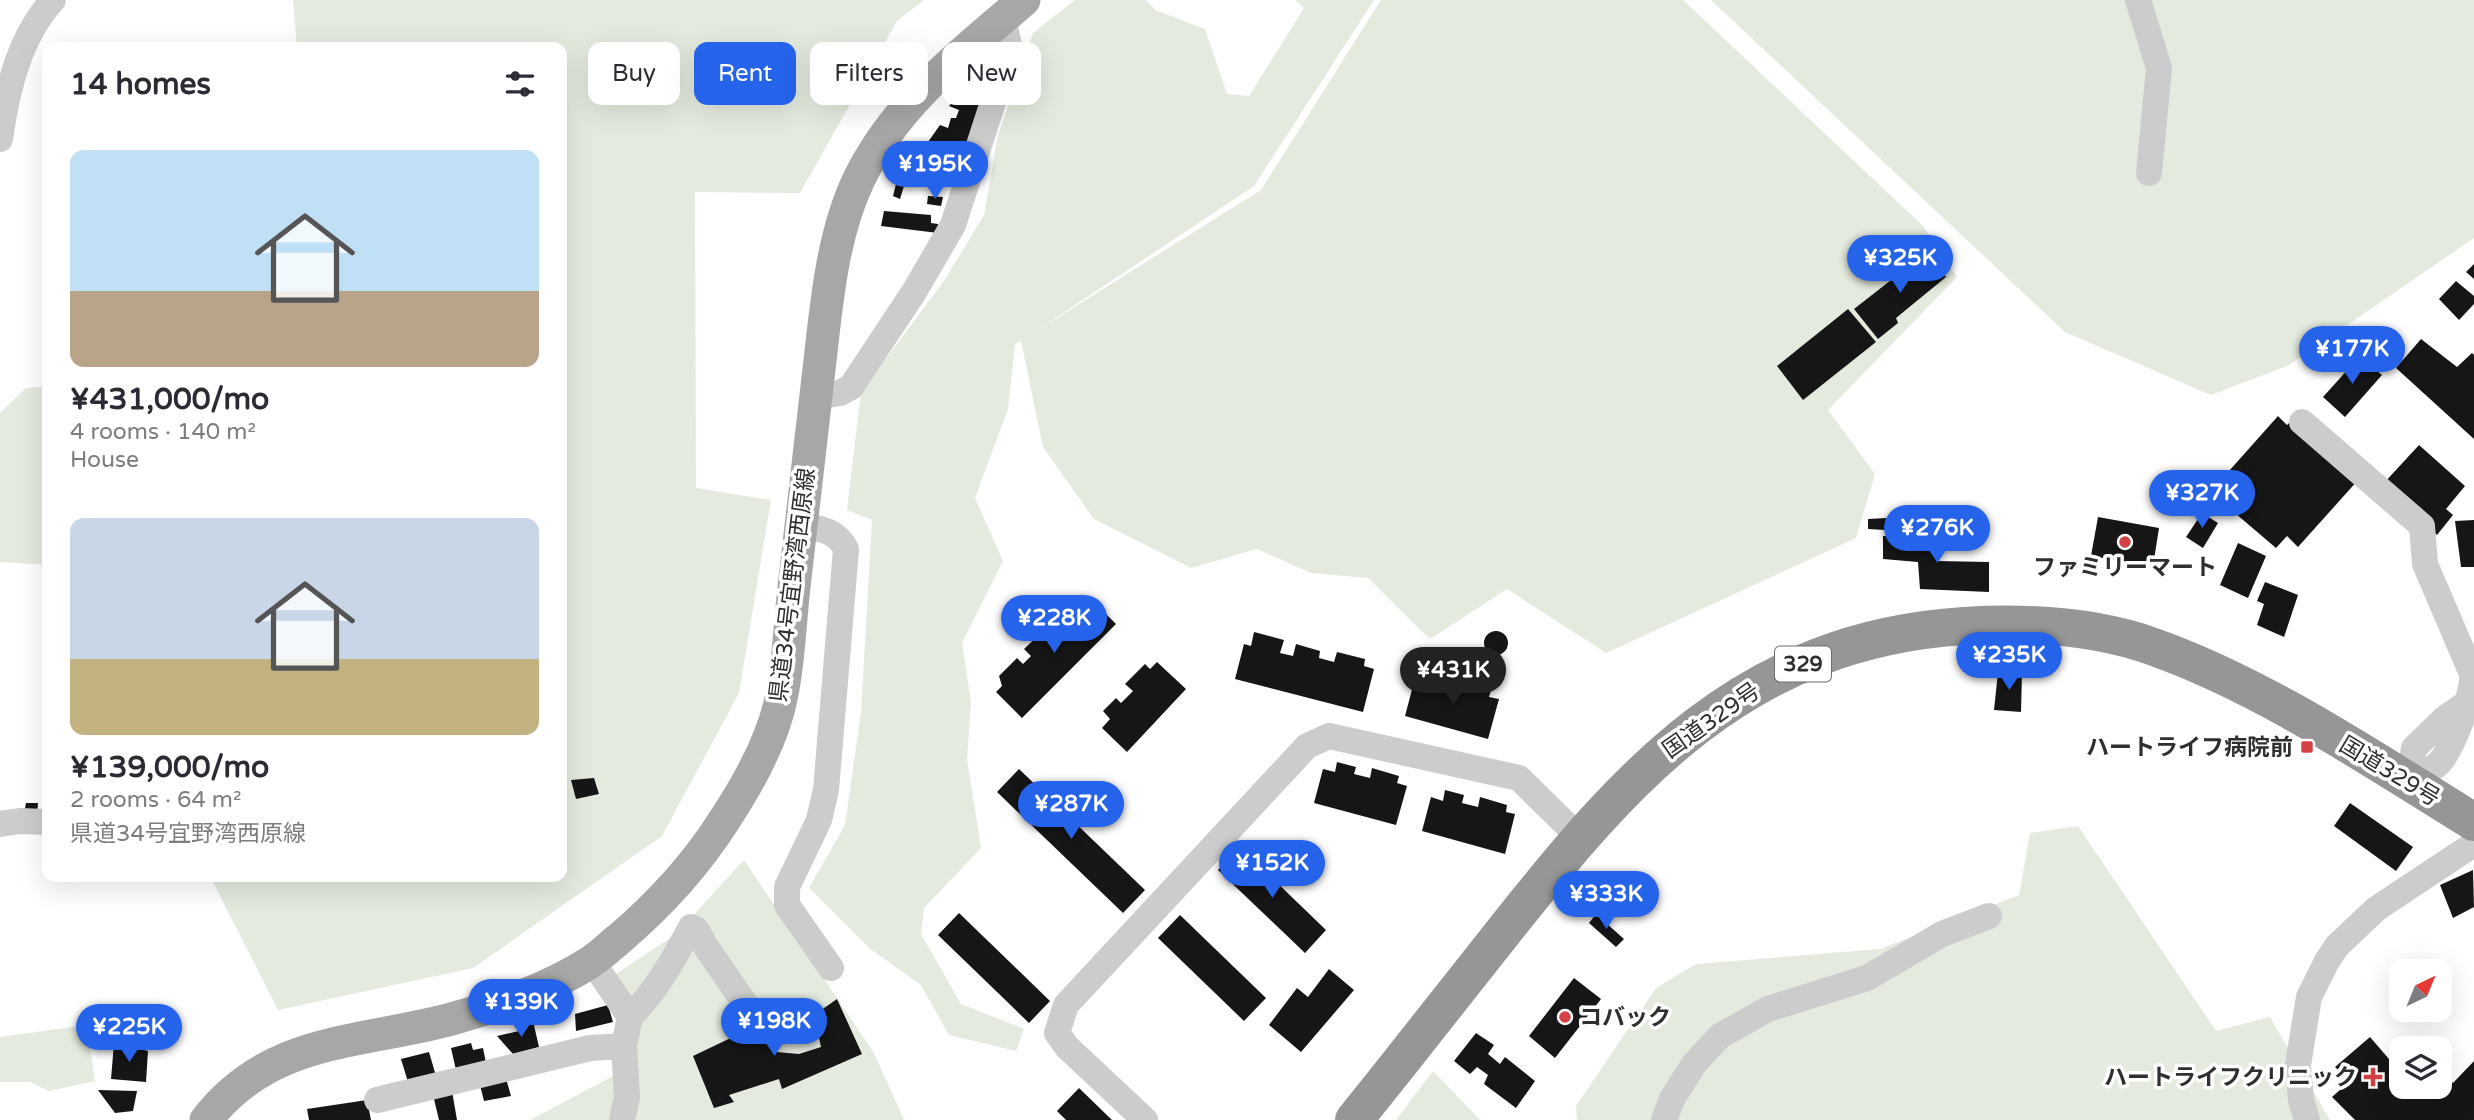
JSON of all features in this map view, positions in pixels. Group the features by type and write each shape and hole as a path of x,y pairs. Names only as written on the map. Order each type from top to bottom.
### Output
{"highway":[{"name":"国道329号","path":"1354,1120 1580,838 1648,765 1695,726 1747,692 1825,654 1879,638 1932,628 1992,624 2058,626 2102,632 2151,646 2199,664 2246,687 2474,822"}],"main road":[{"name":"県道34号宜野湾西原線","path":"206,1120 236,1087 259,1070 340,1041 452,1019 511,1000 558,980 592,961 644,918 704,851 756,768 782,695 827,296 846,215 860,178 886,134 909,103 941,70 1014,9"}],"street":[{"path":"0,139 21,47 53,0"},
{"path":"2138,0 2159,68 2149,173"},
{"path":"815,397 841,393 851,387 914,292 953,225 1010,50 1014,9"},
{"path":"2302,422 2422,526 2425,564 2472,674 2472,690 2467,703 2445,718 2414,748 2408,781"},
{"path":"801,525 841,538 846,549 826,790 819,820 787,887 787,905 831,968"},
{"path":"1145,1120 1067,1047 1057,1033 1066,1005 1307,746 1329,736 1519,778 1580,838"},
{"path":"0,824 42,822"},
{"path":"2307,1120 2301,1100 2298,1065 2309,997 2327,961 2337,946 2376,909 2474,844"},
{"path":"1664,1120 1672,1099 1694,1064 1720,1036 1768,1009 1867,978 1942,934 1989,916"},
{"path":"622,1120 627,1097 624,1046 630,1017 644,1003 691,927 696,929 757,1021"},
{"path":"592,961 630,1017"},
{"path":"376,1100 590,1048 624,1046"}],"shaded area":[{"path":"293,0 924,0 897,21 885,42 810,42 810,105 850,105 800,193 695,192 696,488 771,500 739,693 662,836 473,968 278,1010 213,882 567,882 567,42 297,42"},
{"path":"1075,0 1146,0 1155,10 1205,29 1227,94 1249,96 1304,8 1295,0 1374,0 1254,186 1033,333 1261,190 1381,0 1683,0 1923,226 1957,277 1828,410 1875,474 1856,538 1606,653 1507,589 1430,639 1368,578 1311,573 1257,549 1191,568 1094,519 1043,447 1021,341 1015,344 1008,409 975,498 1003,561 962,643 971,702 967,759 981,848 924,908 921,934 961,1004 1024,1029 1016,1051 949,1035 921,985 869,948 809,888 845,825 861,713 872,520 847,510 861,392 944,281 984,215 998,135 1008,105 1041,105 1041,42 1030,42 1033,33"},
{"path":"1711,0 2474,0 2474,238 2289,365 2211,395 2065,332"},
{"path":"42,387 42,565 0,562 0,413 26,388"},
{"path":"2078,826 2216,1031 2270,1017 2330,1120 1577,1120 1576,1106 1656,988 1696,964 1880,949 2019,895 2030,833"},
{"path":"744,860 874,1053 904,1120 530,1120 615,1075 622,1022 610,978 675,935"},
{"path":"87,1025 95,1081 49,1091 30,1082 0,1082 0,1037"},
{"path":"1433,1071 1480,1120 1396,1120"}],"building":[{"path":"985,105 964,172 922,164 923,149 940,125 948,128 951,118 956,118 959,110 949,106"},
{"path":"896,184 904,186 900,199 893,196"},
{"path":"928,196 943,197 941,206 927,204"},
{"path":"884,211 931,215 931,223 938,224 938,233 881,226"},
{"path":"1927,252 1946,277 1896,318 1898,323 1878,339 1854,309"},
{"path":"2474,264 2474,279 2466,272"},
{"path":"2456,281 2474,296 2474,304 2459,320 2439,299"},
{"path":"1848,309 1876,342 1803,400 1777,366"},
{"path":"2421,339 2457,367 2472,353 2474,355 2474,439 2396,368"},
{"path":"2360,356 2382,375 2345,417 2323,397"},
{"path":"2278,416 2287,425 2293,419 2359,479 2298,547 2287,536 2276,548 2222,502 2231,490 2221,480"},
{"path":"2419,445 2465,486 2446,509 2453,515 2437,535 2384,483"},
{"path":"2202,513 2218,523 2203,548 2186,537"},
{"name":"ファミリーマート","path":"2098,517 2159,528 2153,566 2091,556"},
{"path":"1886,518 1885,530 1868,529 1868,519"},
{"path":"2474,520 2474,567 2461,567 2455,521"},
{"path":"1936,535 1936,561 1989,562 1989,592 1920,589 1918,562 1883,559 1883,536"},
{"path":"2238,543 2266,556 2248,598 2220,585"},
{"path":"2265,582 2298,595 2284,637 2257,625 2264,604 2257,601"},
{"path":"1089,597 1116,624 1022,718 996,692 1002,686 999,676 1017,658 1023,664 1031,656 1024,649 1043,631 1048,636 1062,622 1056,617 1075,598 1081,605"},
{"path":"1496,631 1507,638 1508,643 1501,654 1496,655 1485,648 1484,643 1491,632"},
{"path":"1254,632 1284,640 1280,653 1293,656 1296,644 1320,651 1319,658 1334,662 1337,652 1365,659 1364,666 1374,669 1363,712 1235,679 1244,644 1251,646"},
{"path":"1157,662 1186,689 1127,752 1102,728 1110,719 1103,711 1116,698 1121,703 1133,691 1125,684 1145,664 1150,669"},
{"path":"1998,672 2022,673 2021,712 1994,710"},
{"path":"1429,675 1447,680 1445,687 1461,692 1464,682 1491,690 1489,697 1499,699 1488,739 1405,716 1414,682 1426,686"},
{"path":"1337,762 1356,767 1354,774 1370,778 1372,768 1399,776 1397,783 1407,786 1396,825 1314,803 1323,769 1335,772"},
{"path":"1019,769 1145,890 1123,913 997,792"},
{"path":"594,778 599,794 576,799 571,780"},
{"path":"1445,790 1464,795 1462,803 1478,807 1480,797 1507,805 1506,812 1515,814 1505,854 1422,831 1431,797 1443,801"},
{"path":"26,803 38,803 37,817 24,814"},
{"path":"2350,803 2413,847 2396,871 2334,826"},
{"path":"1240,847 1326,930 1305,953 1218,870"},
{"path":"2473,870 2474,907 2453,918 2440,885"},
{"path":"959,913 1050,1001 1029,1023 938,935"},
{"path":"1596,914 1624,939 1616,947 1589,923"},
{"path":"1180,915 1266,998 1244,1021 1158,938"},
{"path":"1329,969 1354,990 1301,1052 1269,1025 1297,988 1308,997"},
{"name":"コバック","path":"1574,978 1601,999 1555,1058 1529,1036"},
{"path":"837,999 862,1054 782,1089 779,1079 729,1095 734,1102 714,1108 693,1056 760,1024 777,1052 799,1054 821,1047 814,1015"},
{"path":"608,1005 613,1022 576,1031 575,1014"},
{"path":"533,1021 539,1047 513,1054 497,1036 524,1030 523,1023"},
{"path":"1476,1033 1494,1045 1488,1054 1500,1064 1505,1057 1535,1081 1516,1108 1484,1084 1488,1075 1477,1067 1470,1074 1454,1061"},
{"name":"ハートライフクリニック","path":"2370,1037 2389,1059 2389,1099 2452,1099 2452,1082 2474,1061 2474,1120 2355,1120 2332,1097 2350,1081 2335,1067"},
{"path":"114,1043 148,1051 146,1082 111,1079"},
{"path":"471,1043 473,1050 483,1048 486,1063 456,1070 451,1048"},
{"path":"429,1052 436,1076 408,1082 401,1059"},
{"path":"505,1075 511,1096 484,1101 479,1081"},
{"path":"1079,1088 1112,1120 1066,1120 1057,1111"},
{"path":"98,1090 137,1091 133,1111 115,1113"},
{"path":"452,1091 457,1120 439,1120 433,1095"},
{"path":"367,1100 371,1120 309,1120 307,1109"}],"place":[{"name":"ファミリーマート","path":"2125,542"},
{"name":"ハートライフ病院前","path":"2307,747"},
{"name":"コバック","path":"1565,1017"},
{"name":"ハートライフクリニック","path":"2373,1077"}]}
